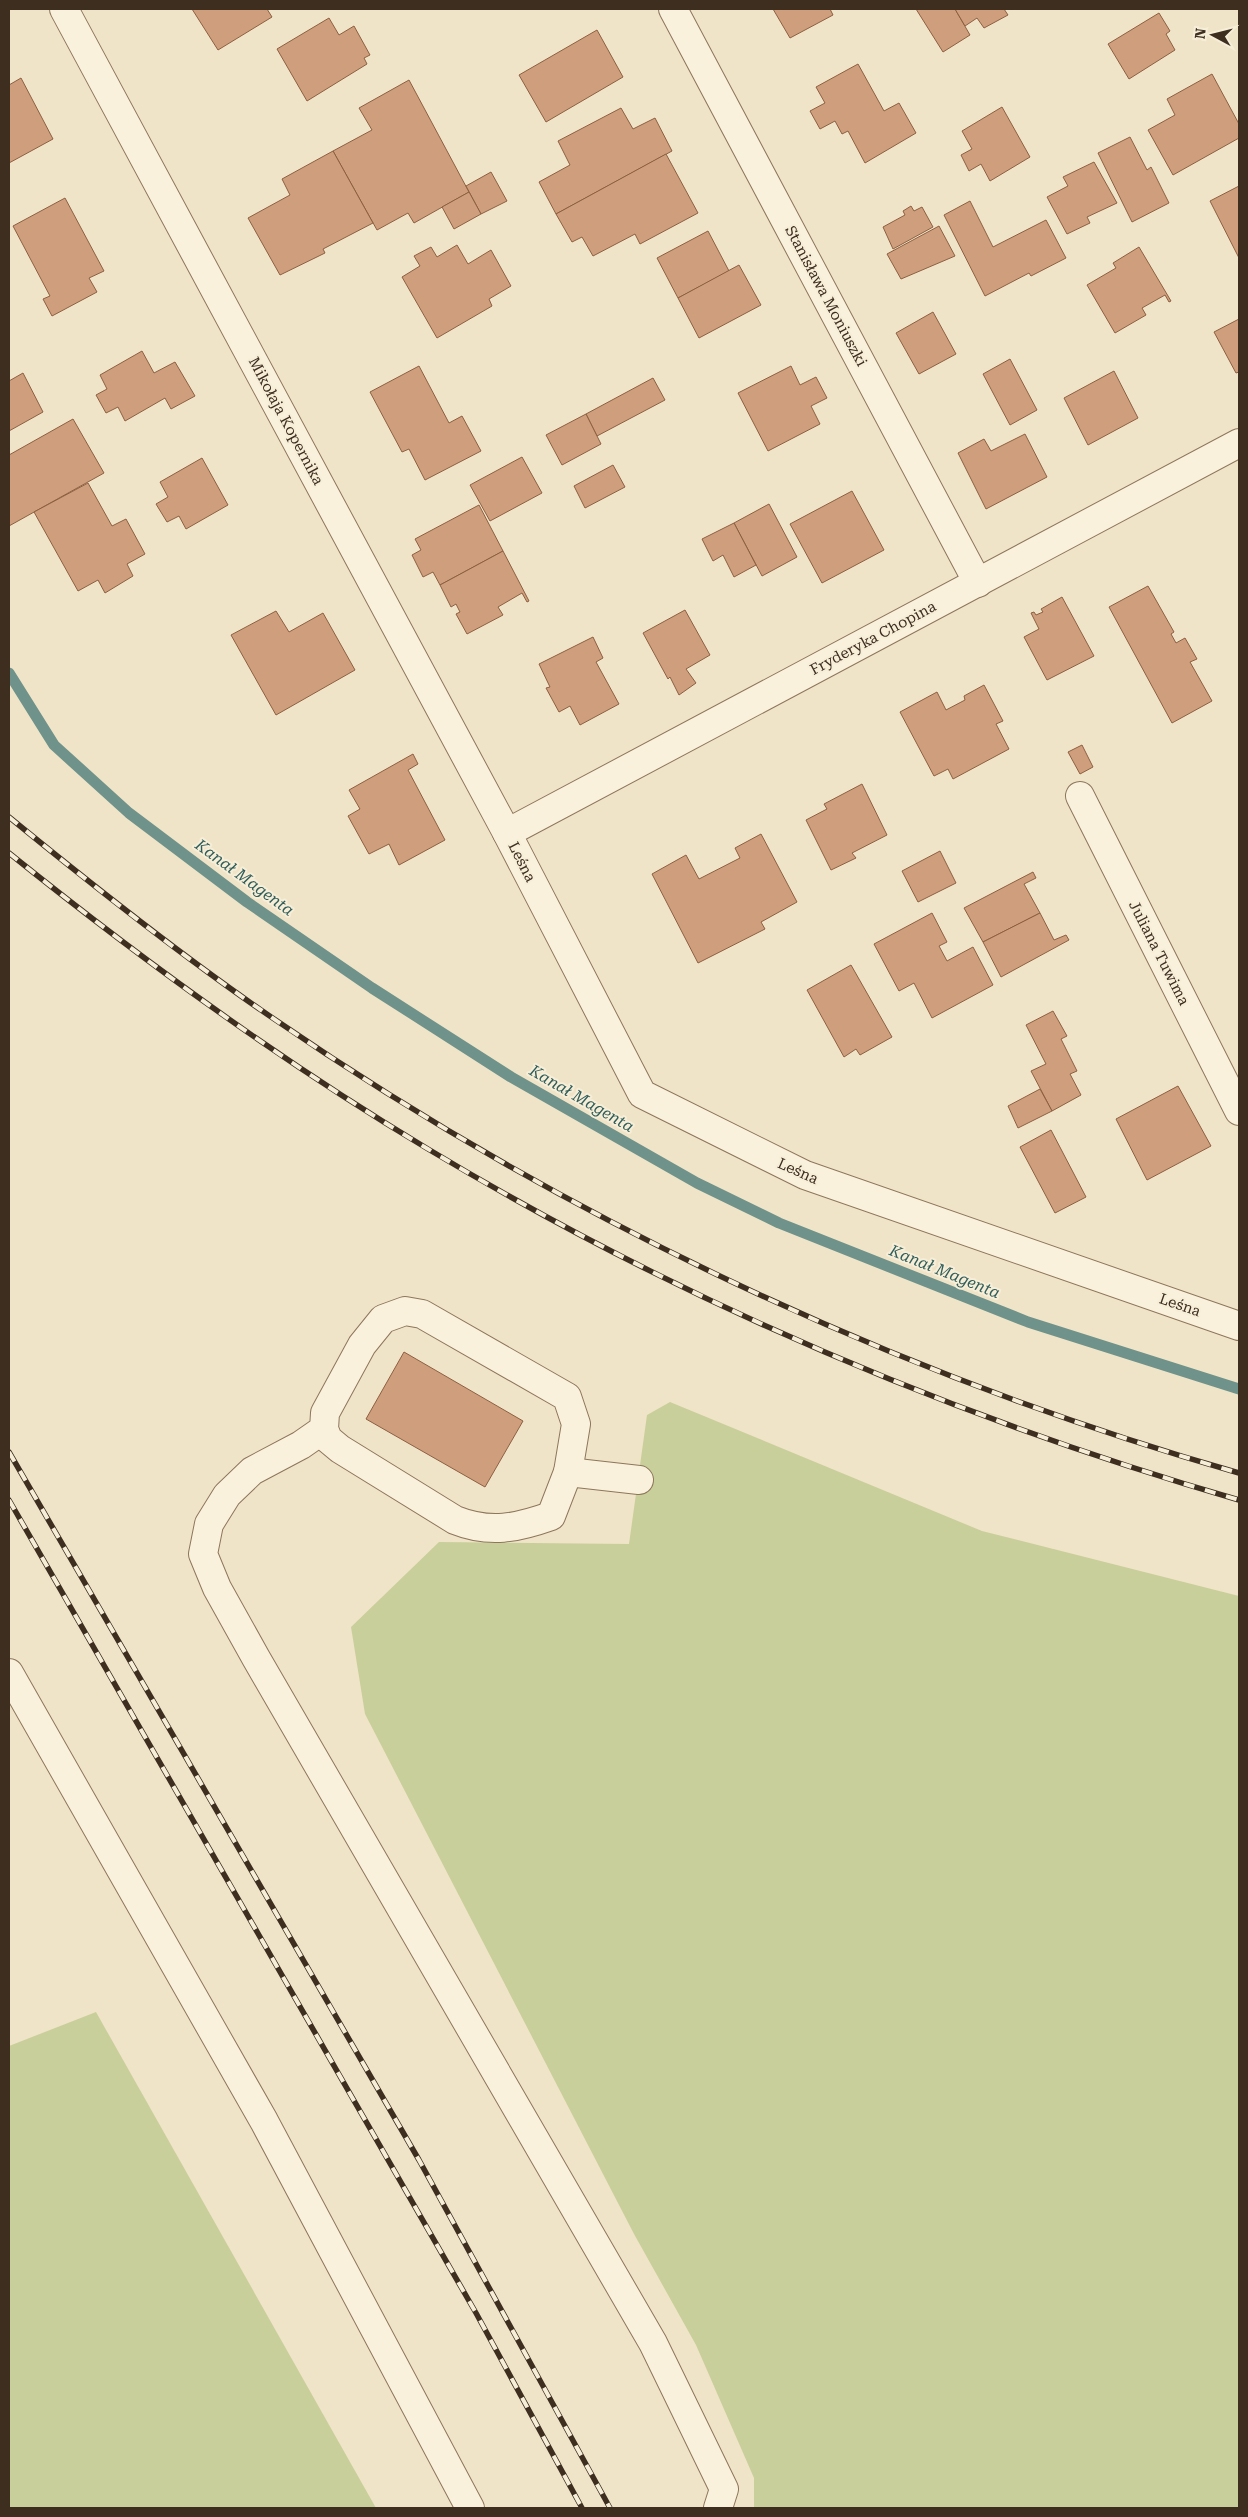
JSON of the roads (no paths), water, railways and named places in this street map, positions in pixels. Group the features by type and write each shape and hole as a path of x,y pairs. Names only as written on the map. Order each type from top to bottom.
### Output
{"street":[{"name":"Mikołaja Kopernika","path":"64,9 507,833"},
{"name":"Stanisława Moniuszki","path":"673,9 978,582"},
{"name":"Fryderyka Chopina","path":"507,833 1239,443"},
{"name":"Juliana Tuwima","path":"1080,796 1239,1111"},
{"name":"Leśna","path":"507,833 642,1094 805,1175 1239,1326"},
{"path":"405,1311 422,1314 567,1398 576,1424 568,1472 551,1516 520,1527 474,1528 456,1520 340,1449 328,1438 324,1429 325,1413 362,1345 382,1319 405,1311"},
{"path":"324,1429 301,1445 252,1471 227,1495 210,1524 203,1554 218,1588 256,1658 653,2344 724,2489 718,2508"},
{"path":"568,1472 639,1480"},
{"path":"9,1673 264,2121 470,2508"}],"waterway":[{"name":"Kanał Magenta","path":"9,673 54,745 129,813 247,902 372,988 511,1077 697,1183 779,1223 1028,1322 1239,1389"}],"railway":[{"path":"9,817 133,916 261,1010 374,1085 490,1155 609,1220 731,1281 855,1337 981,1388 1109,1433 1239,1473"},
{"path":"9,853 161,970 319,1081 428,1149 524,1204 622,1256 721,1305 822,1351 925,1393 1028,1432 1133,1468 1239,1500"},
{"path":"9,1452 419,2160 610,2508"},
{"path":"9,1500 476,2313 582,2508"}]}
